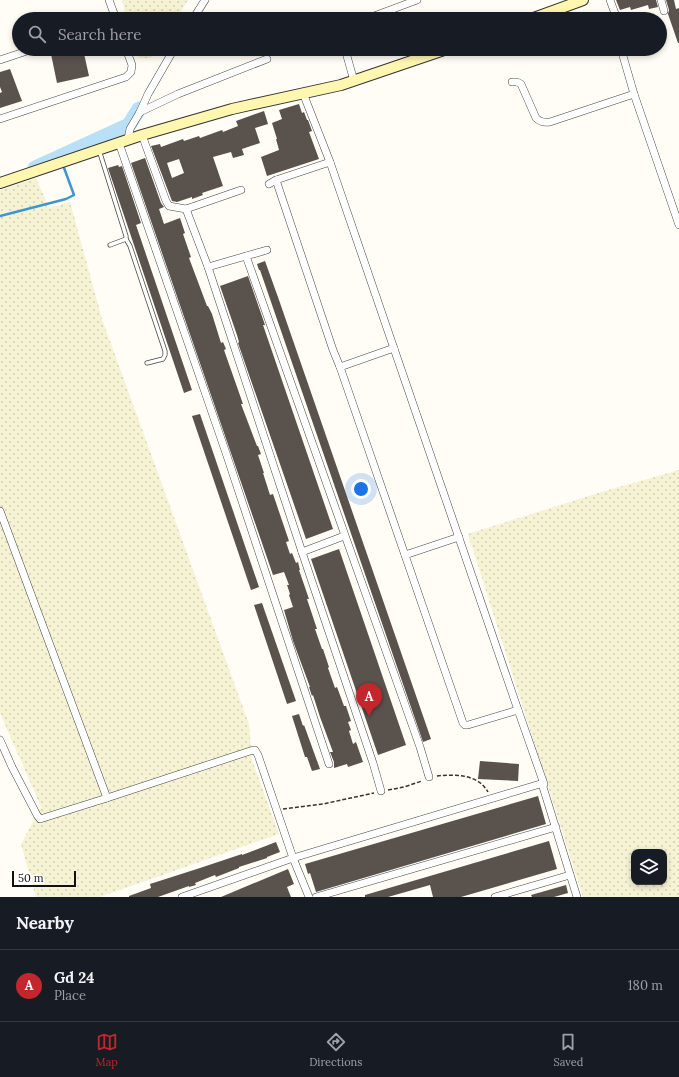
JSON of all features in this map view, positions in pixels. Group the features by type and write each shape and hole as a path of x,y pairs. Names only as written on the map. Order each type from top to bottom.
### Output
{"street":[{"path":"109,0 113,12"},
{"path":"197,12 205,0"},
{"path":"384,12 416,0"},
{"path":"550,12 583,0"},
{"path":"610,0 614,12"},
{"path":"660,0 664,11"},
{"path":"0,60 12,56"},
{"path":"0,120 126,77 131,72 132,65 129,56"},
{"path":"170,56 148,94 122,145 329,764"},
{"path":"347,56 354,81"},
{"path":"0,183 99,149 143,139 232,109 305,97 427,56"},
{"path":"623,56 634,94 679,225"},
{"path":"140,112 178,94 267,59"},
{"path":"512,82 521,84 536,118 544,123 634,94"},
{"path":"305,97 330,162 544,784 542,784 577,897"},
{"path":"143,139 169,206 186,209 241,190"},
{"path":"269,184 276,180 330,162"},
{"path":"276,180 333,350 463,723 468,725 518,710"},
{"path":"186,209 208,267 373,762 381,791"},
{"path":"208,267 267,250"},
{"path":"246,256 420,747 429,777"},
{"path":"340,367 394,348"},
{"path":"0,511 107,798"},
{"path":"302,552 344,536"},
{"path":"405,555 459,537"},
{"path":"0,740 36,815 40,819 255,750 278,810 293,858 309,897"},
{"path":"182,897 293,858 542,784"},
{"path":"316,897 556,827"},
{"path":"495,897 570,875"}],"lane":[{"path":"99,149 126,239 130,246 165,351 163,359 147,363"},
{"path":"110,245 126,239"}],"path":[{"path":"278,810 322,804 404,787 429,777 452,775 478,781 486,789 489,800"}],"shaded area":[{"path":"122,0 188,0 180,12 125,12"},
{"path":"138,56 152,56 151,58 139,58"},
{"path":"36,178 49,208 70,202 102,319 249,724 252,760 279,834 100,897 36,897 21,844 41,807 0,713 0,190"},
{"path":"679,470 679,897 583,897 468,534 598,493"}],"building":[{"path":"616,0 656,0 658,7 649,9 648,5 631,10 630,7 620,10"},
{"path":"666,0 674,0 676,9 679,8 679,43 668,14 669,10"},
{"path":"51,56 85,56 89,76 57,83"},
{"path":"10,69 22,101 0,108 0,93 2,92 0,87 0,72"},
{"path":"299,104 302,113 304,112 312,131 309,132 319,159 267,176 261,157 279,150 272,123 282,119 279,110"},
{"path":"264,111 268,124 255,128 260,143 242,149 244,155 233,158 231,152 213,157 223,186 202,193 203,195 192,199 192,197 177,202 172,201 151,146 160,144 161,147 183,139 184,141 199,136 200,138 222,130 223,132 238,126 236,121","holes":["179,159 184,173 172,178 167,163"]},
{"path":"145,158 161,203 164,207 159,209 164,224 180,218 185,233 183,234 191,257 189,258 207,306 212,314 221,343 223,342 226,349 224,350 243,404 241,404 261,454 258,455 270,495 273,494 289,541 286,542 290,554 292,553 296,563 298,562 299,570 309,599 307,599 317,629 315,629 335,688 337,687 351,721 348,722 353,744 356,742 363,762 348,767 347,764 334,768 334,762 330,752 333,752 293,641 284,610 293,607 287,585 289,585 284,572 273,575 131,163"},
{"path":"118,165 119,167 122,166 141,223 136,225 192,390 184,393 108,168"},
{"path":"265,261 431,739 423,742 257,264"},
{"path":"248,276 265,325 263,325 333,529 306,539 238,343 237,335 220,286"},
{"path":"200,414 259,587 251,590 192,416"},
{"path":"339,549 406,745 378,755 311,559"},
{"path":"262,603 296,701 287,704 254,605"},
{"path":"299,714 320,769 312,771 307,757 305,757 292,716"},
{"path":"480,761 519,764 518,781 478,779"},
{"path":"538,796 546,824 316,892 310,873 308,874 305,864"},
{"path":"549,841 557,869 461,897 433,897 430,885 388,897 365,897 365,895"},
{"path":"276,842 280,852 216,877 215,875 195,883 196,885 158,897 129,897 151,888 150,884 242,855"},
{"path":"288,869 294,884 287,887 291,897 221,897"},
{"path":"566,885 568,893 554,897 532,897 531,895"}],"waterway":[{"path":"35,168 129,125 139,109"},
{"path":"0,216 66,199 74,195 63,165"}],"place":[{"name":"Gd 24","path":"369,716"}]}
